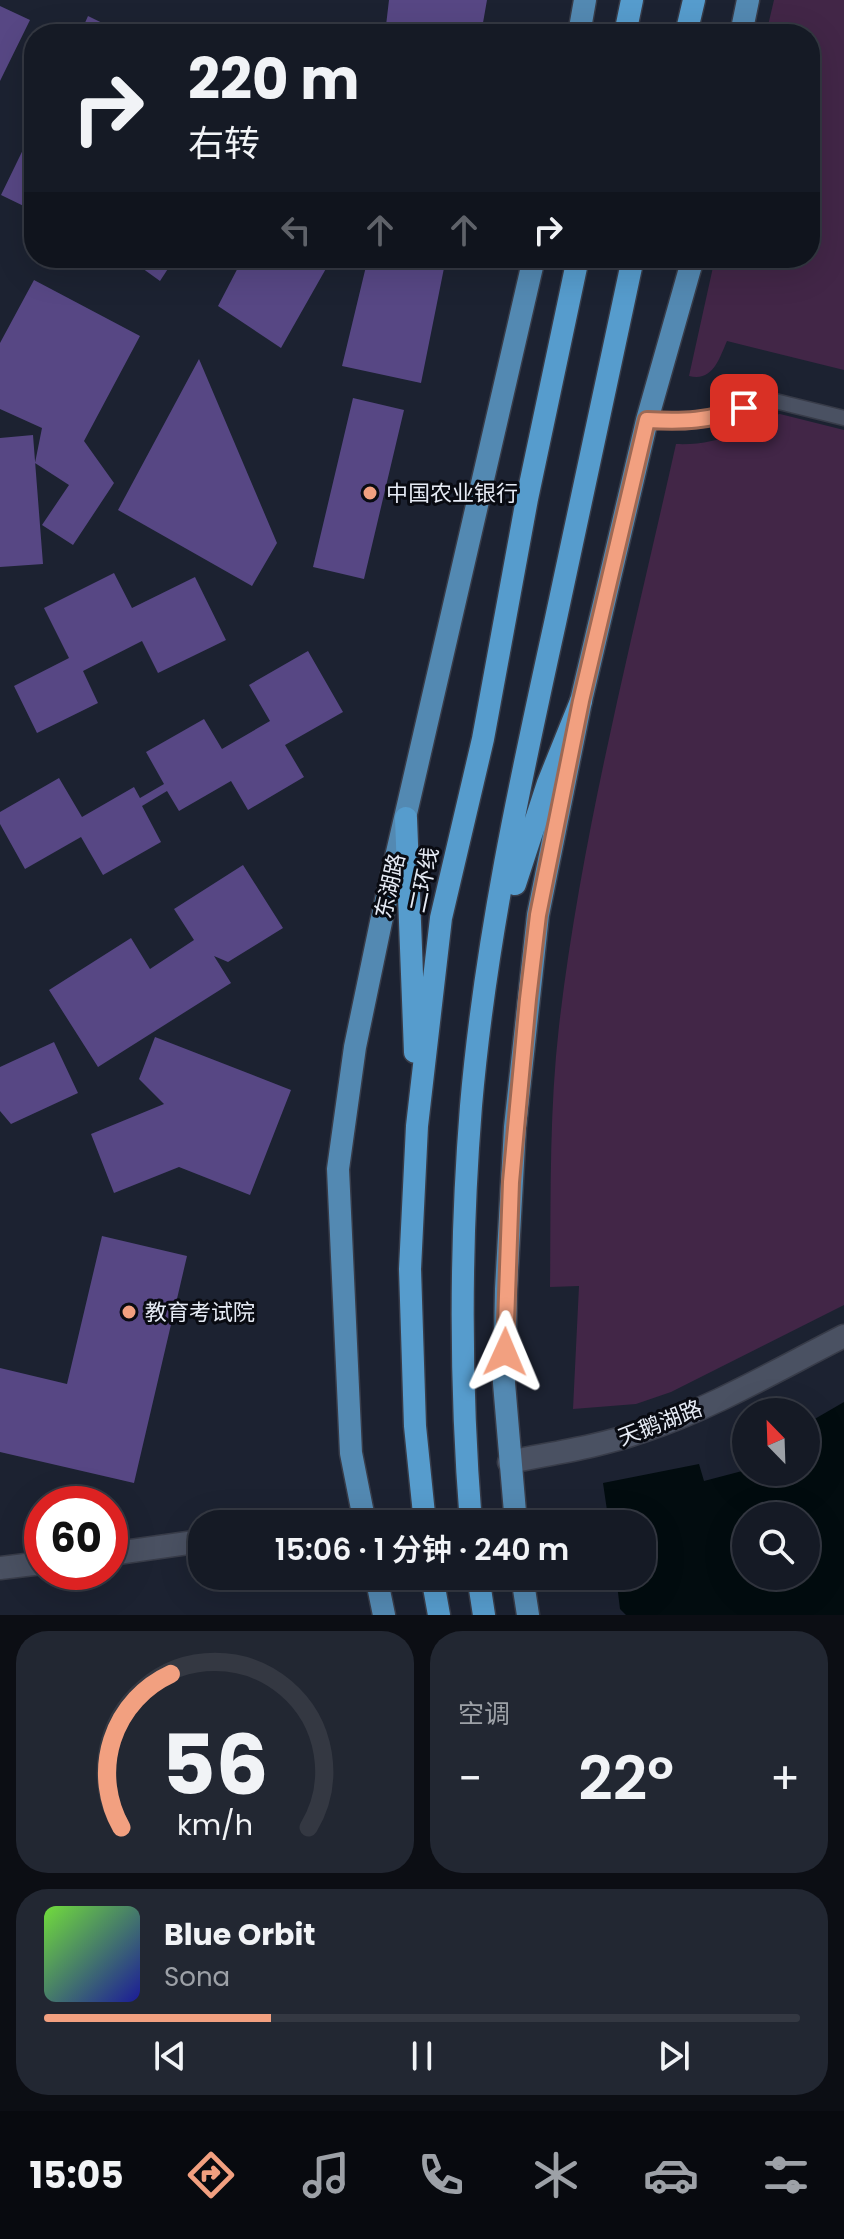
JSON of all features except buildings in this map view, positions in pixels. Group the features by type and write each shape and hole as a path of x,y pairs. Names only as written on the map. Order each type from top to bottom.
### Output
{"highway":[{"path":"627,24 632,0"},
{"path":"688,24 694,0"},
{"name":"二环线","path":"424,1510 415,1426 410,1269 417,1126 441,918 483,739 527,499 576,268"},
{"path":"470,1510 463,1259 471,1105 488,963 525,758 631,268"},
{"path":"471,1105 516,877 548,783 581,701"},
{"path":"406,818 417,1126"},
{"path":"435,1590 439,1615"},
{"path":"480,1590 484,1615"}],"main road":[{"path":"581,24 585,0"},
{"path":"743,24 748,0"},
{"name":"东湖路","path":"363,1510 351,1453 338,1169 355,1047 381,922 532,268"},
{"path":"514,1510 504,1383 506,1289 511,1182 538,915 581,701 647,420 690,268"},
{"path":"379,1590 384,1615"},
{"path":"524,1590 528,1615"}],"street":[{"name":"天鹅湖路","path":"509,1462 605,1443 667,1423 734,1393 844,1336"},
{"path":"128,1551 188,1543"},
{"path":"0,1568 24,1565"}],"lane":[{"path":"647,420 684,422 709,419 769,401 844,418"}],"shaded area":[{"path":"774,0 844,0 844,370 727,341 714,368 704,376 689,376 713,268 820,268 820,24 768,24"},
{"path":"780,414 844,430 844,1305 671,1392 636,1404 573,1409 579,1286 550,1287 552,1124 559,1026 595,807 676,444 724,438"},
{"path":"844,1402 844,1615 626,1615 620,1609 618,1590 656,1590 656,1510 607,1510 603,1483 699,1464 704,1481 732,1474 732,1486 820,1486 820,1416"}],"place":[{"name":"中国农业银行","path":"370,493"},
{"name":"教育考试院","path":"129,1312"}],"route":[{"path":"505,1352 511,1182 538,915 581,701 647,420 698,421 744,408"}]}
